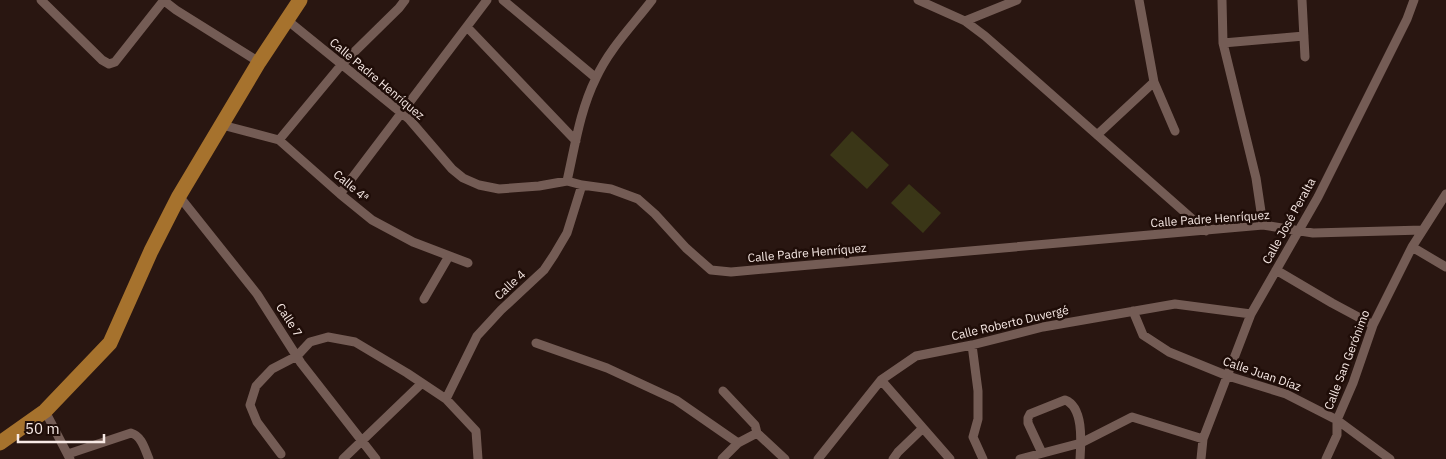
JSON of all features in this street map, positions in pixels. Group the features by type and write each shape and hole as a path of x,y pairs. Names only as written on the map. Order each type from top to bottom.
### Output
{"main road":[{"path":"0,443 45,411 110,343 151,251 179,196 259,62 300,0"}],"street":[{"path":"41,0 102,60 109,64 115,62 164,0 176,10 259,62"},
{"path":"279,140 342,64 405,0"},
{"path":"340,194 487,0"},
{"path":"567,181 580,120 596,78 608,57 652,0"},
{"path":"918,0 965,21 985,36 1206,231"},
{"path":"965,21 1017,0"},
{"path":"1139,0 1154,82 1176,131"},
{"path":"1220,0 1224,43 1256,178 1263,226"},
{"path":"1302,0 1305,57"},
{"name":"Calle José Peralta","path":"1201,459 1203,439 1251,314 1318,197 1407,20 1414,0"},
{"path":"510,2 596,78"},
{"name":"Calle Padre Henríquez","path":"287,20 409,119 452,169 463,178 479,185 498,189 539,186 567,181 612,189 638,199 655,214 686,248 711,270 731,272 1263,226 1314,232 1423,230"},
{"path":"467,27 576,141"},
{"path":"1224,43 1304,36"},
{"path":"1097,135 1154,82"},
{"name":"Calle 4ª","path":"222,124 279,140 372,220 413,242 468,263"},
{"name":"Calle 4","path":"446,399 477,336 501,310 544,270 554,255 567,233 582,185"},
{"name":"Calle San Gerónimo","path":"1326,459 1337,435 1337,420 1373,325 1412,247 1446,194"},
{"name":"Calle 7","path":"179,196 257,294 301,363 376,459"},
{"path":"1412,247 1446,267"},
{"path":"424,299 449,256"},
{"path":"1276,270 1373,325"},
{"name":"Calle Roberto Duvergé","path":"818,459 881,380 916,356 972,345 1043,326 1175,304 1251,314"},
{"name":"Calle Juan Díaz","path":"1133,311 1143,335 1169,352 1228,376 1286,394 1337,420 1390,459"},
{"path":"281,454 257,422 250,405 256,386 272,369 297,356 310,342 328,337 355,342 446,399 476,431 478,459"},
{"path":"536,343 607,368 676,400 738,443"},
{"path":"972,345 978,391 978,419 973,437 983,459"},
{"path":"881,380 950,459"},
{"path":"343,459 422,383"},
{"path":"724,391 755,425 757,433 785,459"},
{"path":"1042,453 1028,423 1028,418 1030,414 1065,400 1073,406 1081,424 1080,459"},
{"path":"45,411 69,456 130,434 136,434 149,459"},
{"path":"1020,459 1081,443 1132,417 1203,439"},
{"path":"893,459 923,428"},
{"path":"722,459 738,443 757,433"}],"shaded area":[{"path":"852,131 889,165 867,189 830,155"},
{"path":"909,184 941,213 923,233 891,203"}]}
